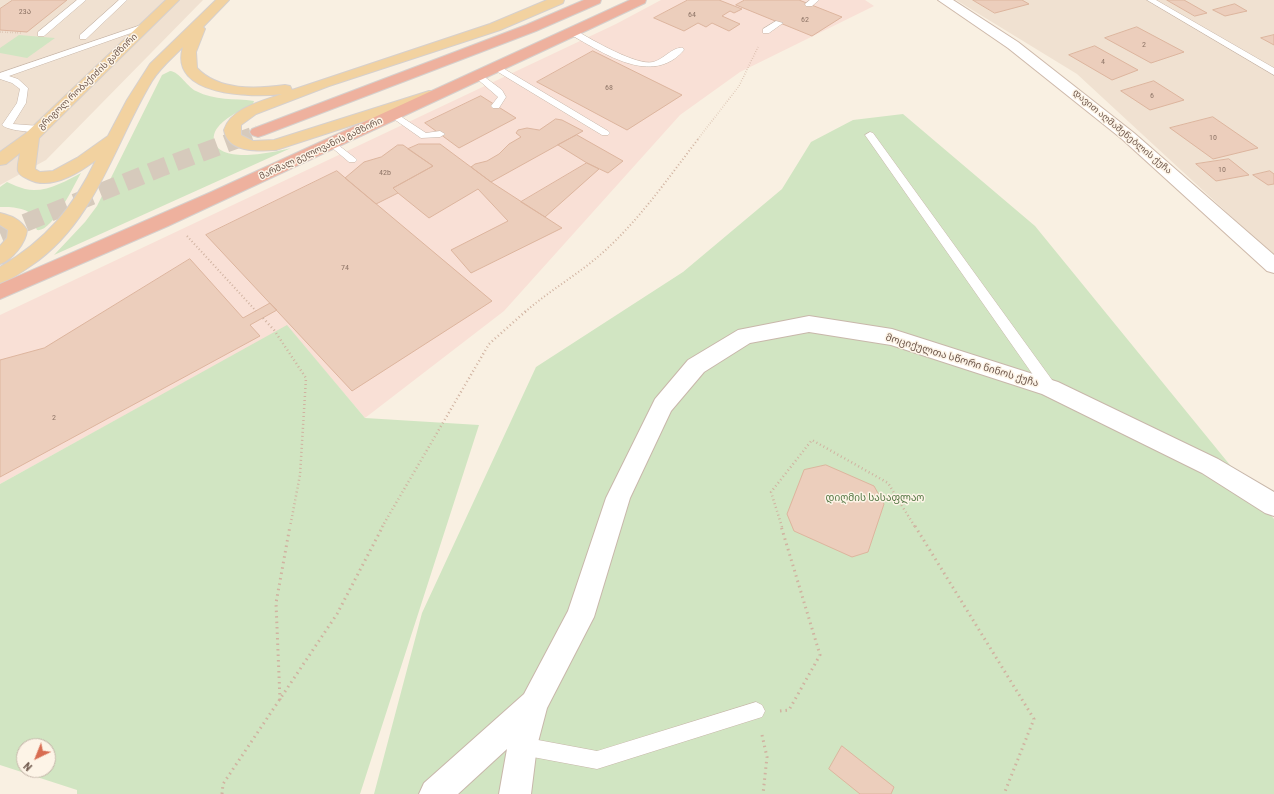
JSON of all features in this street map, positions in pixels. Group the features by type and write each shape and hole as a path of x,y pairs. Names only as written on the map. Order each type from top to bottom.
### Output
{"highway":[{"path":"258,132 524,31 595,0"},
{"name":"მარშალ გელოვანის გამზირი","path":"0,292 171,218 333,144 478,75 574,33 640,0"}],"main road":[{"name":"გრიგოლ რობაქიძის გამზირი","path":"0,160 36,133 173,0"},
{"path":"0,276 37,251 63,227 89,191 138,92 155,67 223,0"},
{"path":"442,92 276,145 252,146 243,144 233,136 232,130 234,123 251,111 324,83 495,27 558,0"},
{"path":"200,24 188,52 188,62 190,68 198,76 209,83 231,90 256,92 324,83"},
{"path":"36,133 26,165 27,172 36,177 47,177 70,169 116,137"},
{"path":"0,219 15,224 18,228 18,236 0,256"}],"street":[{"name":"დავით აღმაშენებლის ქუჩა","path":"934,0 960,10"},
{"name":"დავით აღმაშენებლის ქუჩა","path":"944,0 1044,68 1128,136 1274,266"},
{"name":"მოციქულთა სწორი ნინოს ქუჩა","path":"515,794 522,746 534,704 580,618 618,498 663,405 696,366 744,336 809,324 892,337 1050,388 1210,466 1274,505"},
{"name":"მოციქულთა სწორი ნინოს ქუჩა","path":"435,794 534,704"}],"lane":[{"path":"41,34 82,0"},
{"path":"83,37 124,0"},
{"path":"1151,0 1274,72"},
{"path":"766,30 779,22"},
{"path":"1,76 144,27"},
{"path":"574,33 596,45 645,66 657,64 680,50"},
{"path":"496,67 605,133"},
{"path":"478,75 499,92 502,97 496,106"},
{"path":"1,76 15,81 24,88 25,97 23,104 7,125 36,133"},
{"path":"394,115 424,136 440,134"},
{"path":"870,135 1050,388"},
{"path":"333,144 352,160"},
{"path":"522,746 597,760 756,711"}],"path":[{"path":"222,794 223,784 337,614 380,531 489,344 547,293 600,255 637,218 739,86 766,30"},
{"path":"171,218 256,311"},
{"path":"263,318 274,330 306,378 300,475 276,603 280,701"},
{"path":"763,794 767,757 756,711 789,710 820,655 772,492 812,440 888,483 1034,719 1004,794"}],"shaded area":[{"path":"0,0 203,0 46,160 0,185"},
{"path":"661,0 865,0 874,6 740,72 680,115 504,311 365,418 287,326 0,484 0,315 616,24"},
{"path":"956,0 1274,0 1274,256 1077,74"}],"green space":[{"path":"19,35 55,38 27,58 0,53 0,48"},
{"path":"170,71 177,74 193,89 203,94 217,98 254,101 253,104 225,120 216,129 214,140 218,148 236,155 248,155 291,148 54,255 85,222 97,206 162,75"},
{"name":"დიღმის სასაფლაო","path":"903,114 1035,226 1274,519 1274,794 374,794 422,613 536,367 683,272 782,189 811,142 853,120"},
{"path":"81,173 56,216 43,229 37,230 35,219 32,214 19,208 0,207 0,187 7,182 25,189 40,190 69,180"},
{"path":"287,325 365,418 479,425 360,794 77,794 77,790 40,778 56,778 56,738 16,738 16,770 0,765 0,484"}],"building":[{"path":"13,0 67,0 27,32 0,30 0,9"},
{"path":"688,0 719,0 742,9 734,13 730,11 722,16 740,24 729,31 712,23 706,27 698,23 684,31 654,18"},
{"path":"745,0 799,0 842,17 812,36 736,5"},
{"path":"973,0 1022,0 1029,4 995,13"},
{"path":"1167,0 1184,0 1207,13 1195,16"},
{"path":"1235,4 1247,11 1225,16 1213,10"},
{"path":"1137,27 1184,52 1151,63 1105,38"},
{"path":"1274,35 1274,45 1261,38"},
{"path":"1095,46 1138,70 1112,80 1069,55"},
{"path":"593,51 682,95 627,130 537,82"},
{"path":"1154,81 1184,100 1150,110 1121,91"},
{"path":"481,96 516,118 459,148 425,123"},
{"path":"1213,117 1258,148 1213,159 1170,128"},
{"path":"556,119 562,120 583,131 491,182 471,167 475,164 487,161 499,154 509,144 521,137 516,133 518,130 527,128 539,130"},
{"path":"577,135 623,161 608,173 587,163 558,145"},
{"path":"419,144 440,144 491,182 562,228 471,273 451,250 508,221 478,189 429,218 398,193 393,188 433,166 408,149"},
{"path":"398,145 403,145 433,166 393,188 398,193 376,204 345,178 364,162 381,157"},
{"path":"1229,159 1249,175 1216,181 1196,164"},
{"path":"587,163 599,169 545,217 521,202"},
{"path":"337,171 492,301 352,391 206,235"},
{"path":"1270,171 1274,174 1274,184 1268,185 1253,175"},
{"path":"190,259 243,318 270,303 277,310 250,325 260,336 0,477 0,360 44,348"},
{"path":"826,465 874,486 884,504 868,552 852,557 794,531 787,514 804,470"},
{"path":"842,746 894,787 891,794 860,794 829,769"}],"tunnel":[{"path":"238,139 258,132"},
{"path":"0,233 163,167 241,138"}]}
